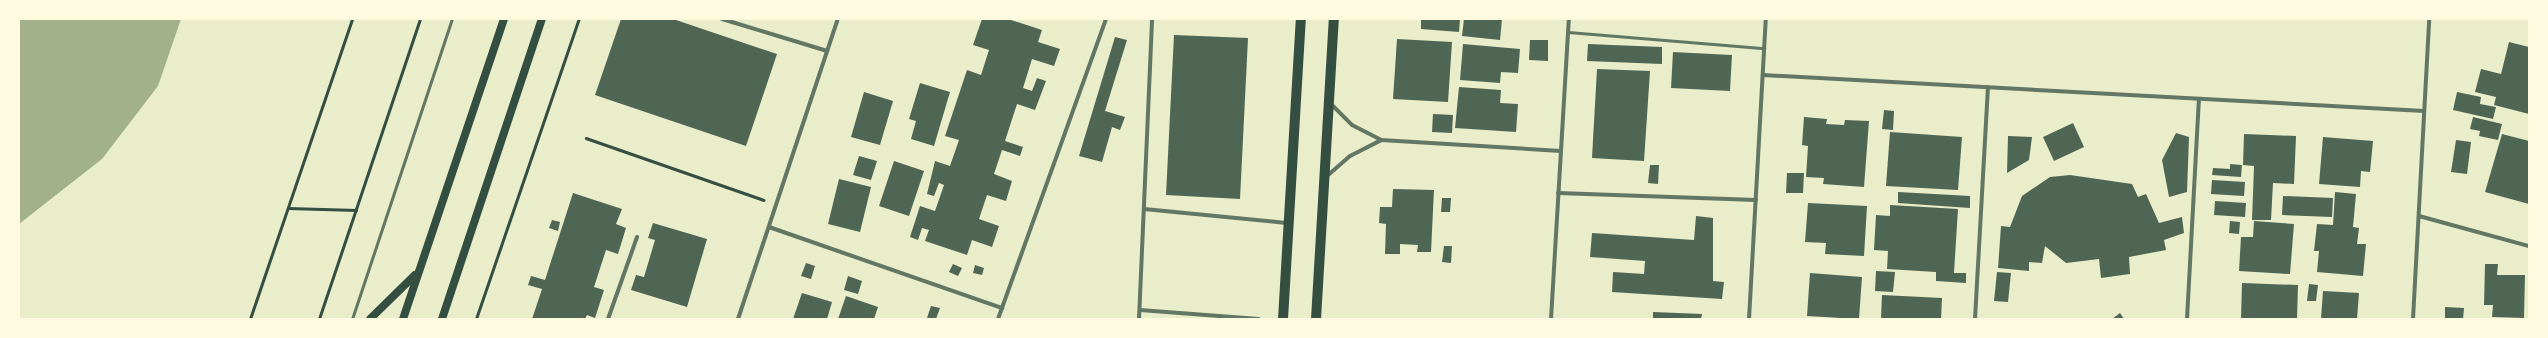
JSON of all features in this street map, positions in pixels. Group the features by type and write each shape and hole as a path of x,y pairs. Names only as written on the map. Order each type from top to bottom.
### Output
{"main road":[{"path":"403,319 504,19"},
{"path":"442,319 542,19"},
{"path":"1283,319 1301,19"},
{"path":"1316,319 1334,19"},
{"path":"370,319 398,295 419,270"}],"street":[{"path":"722,19 827,51"},
{"path":"738,319 838,19"},
{"path":"998,319 1106,19"},
{"path":"1139,319 1152,19"},
{"path":"1551,319 1569,19"},
{"path":"1748,319 1766,19"},
{"path":"2413,319 2429,19"},
{"path":"1763,74 2424,111"},
{"path":"1975,319 1988,87"},
{"path":"2187,319 2199,98"},
{"path":"1329,102 1352,125 1381,140 1561,151"},
{"path":"1324,178 1350,156 1381,140"},
{"path":"1558,193 1756,200"},
{"path":"1144,209 1288,223"},
{"path":"2418,216 2529,246"},
{"path":"769,227 1002,308"},
{"path":"608,319 637,237"},
{"path":"1140,310 1260,319"}],"lane":[{"path":"352,319 452,19"},
{"path":"1568,32 1764,48"}],"path":[{"path":"250,319 352,19"},
{"path":"320,319 420,19"},
{"path":"476,319 579,19"},
{"path":"586,138 776,204"},
{"path":"288,208 356,210"}],"shaded area":[{"path":"19,19 181,19 158,86 102,159 19,224"}],"building":[{"path":"621,19 673,19 777,54 746,146 595,95"},
{"path":"982,19 1008,19 1042,30 1038,42 1060,49 1054,66 1032,59 1023,88 1032,91 1037,78 1046,81 1035,110 1017,104 1005,141 1023,147 1020,156 1002,150 994,174 1012,181 1006,201 987,195 979,219 999,226 992,247 972,240 967,255 925,241 929,230 922,228 918,240 910,237 920,206 935,211 944,185 939,183 934,196 927,194 935,161 950,166 959,140 945,136 967,70 981,75 989,50 973,45"},
{"path":"1421,19 1460,19 1459,32 1421,29"},
{"path":"1464,19 1502,19 1500,40 1462,36"},
{"path":"1174,35 1248,38 1240,199 1166,195"},
{"path":"1115,37 1127,40 1105,111 1125,117 1120,130 1112,127 1102,162 1079,156"},
{"path":"1397,39 1452,42 1448,102 1393,99"},
{"path":"1530,40 1548,40 1548,61 1529,60"},
{"path":"2509,42 2529,47 2529,114 2494,105 2496,97 2475,92 2481,69 2501,74"},
{"path":"1463,44 1520,49 1518,73 1501,72 1500,83 1460,80"},
{"path":"1588,44 1662,47 1662,64 1587,61"},
{"path":"1673,52 1732,55 1730,91 1671,88"},
{"path":"1597,69 1650,71 1644,161 1592,158"},
{"path":"920,83 950,92 934,146 911,139 916,121 909,119"},
{"path":"1459,87 1501,90 1500,103 1518,104 1516,132 1455,128"},
{"path":"864,92 893,101 880,145 851,137"},
{"path":"2457,92 2481,97 2480,104 2496,107 2493,119 2453,110"},
{"path":"1884,110 1894,111 1893,130 1882,129"},
{"path":"1433,114 1453,115 1452,133 1432,132"},
{"path":"1804,117 1827,119 1826,124 1844,125 1845,120 1869,121 1864,187 1823,184 1824,178 1806,177 1808,146 1802,145"},
{"path":"2473,117 2502,124 2498,140 2479,136 2480,131 2470,129"},
{"path":"2073,123 2084,147 2054,161 2043,137"},
{"path":"1890,132 1962,137 1958,190 1886,186"},
{"path":"2176,133 2189,137 2187,192 2169,197 2162,160"},
{"path":"2244,134 2296,136 2294,184 2273,183 2271,220 2252,220 2254,166 2243,165"},
{"path":"2502,134 2529,141 2529,204 2485,192"},
{"path":"2008,136 2032,137 2029,160 2007,173"},
{"path":"2323,137 2373,141 2370,172 2361,171 2360,187 2319,184"},
{"path":"2456,140 2471,142 2467,174 2451,172"},
{"path":"859,156 877,161 871,180 853,175"},
{"path":"894,161 924,171 909,216 879,206"},
{"path":"2230,164 2242,165 2241,177 2212,175 2213,168 2230,169"},
{"path":"1650,165 1659,165 1658,184 1648,183"},
{"path":"1787,173 1804,173 1803,193 1786,193"},
{"path":"2070,175 2132,184 2138,197 2146,194 2159,223 2182,217 2184,233 2164,240 2166,250 2129,257 2130,274 2101,278 2099,259 2066,263 2045,246 2042,263 2029,262 2029,271 1998,268 2001,226 2010,227 2022,196 2050,177"},
{"path":"839,179 871,187 860,232 828,224"},
{"path":"2212,180 2245,182 2244,196 2211,194"},
{"path":"1393,189 1434,190 1431,252 1417,252 1418,245 1400,244 1400,254 1385,254 1386,224 1379,223 1380,207 1392,207"},
{"path":"1898,192 1970,196 1970,208 1898,203"},
{"path":"2335,192 2356,194 2353,227 2359,228 2357,244 2366,244 2363,276 2317,272 2319,251 2314,251 2317,224 2333,225"},
{"path":"573,193 622,209 616,224 626,228 618,254 606,250 594,287 604,290 595,318 587,315 585,319 532,319 542,289 528,285 531,276 545,280"},
{"path":"2283,196 2333,198 2332,217 2282,215"},
{"path":"1442,198 1451,198 1450,212 1441,212"},
{"path":"2215,201 2246,203 2245,217 2214,215"},
{"path":"1808,203 1867,206 1864,256 1825,254 1826,243 1805,242"},
{"path":"1890,205 1958,209 1954,273 1966,273 1966,283 1936,281 1936,272 1887,269 1888,251 1874,250 1876,215 1890,216"},
{"path":"1696,216 1713,218 1713,281 1724,282 1722,299 1612,292 1613,272 1644,274 1645,261 1590,257 1592,233 1694,240"},
{"path":"552,220 560,222 558,231 549,228"},
{"path":"2230,221 2240,222 2239,234 2229,233"},
{"path":"2254,221 2294,224 2290,274 2239,271 2241,237 2253,237"},
{"path":"653,223 707,239 687,307 631,290 636,275 644,277 655,240 648,238"},
{"path":"1444,246 1452,246 1451,263 1442,262"},
{"path":"806,263 815,266 811,279 801,276"},
{"path":"953,264 962,268 958,276 949,272"},
{"path":"2485,264 2498,264 2497,275 2525,275 2524,318 2492,317 2493,305 2484,305"},
{"path":"975,265 984,268 982,275 973,273"},
{"path":"1876,271 1895,272 1893,292 1875,291"},
{"path":"1997,272 2011,273 2008,302 1994,301"},
{"path":"1810,273 1862,277 1859,319 1807,316"},
{"path":"848,276 862,281 858,294 844,290"},
{"path":"2242,283 2298,285 2297,319 2241,319"},
{"path":"2309,284 2318,285 2316,301 2307,301"},
{"path":"2323,291 2359,293 2357,319 2321,319"},
{"path":"802,293 832,302 827,319 793,319"},
{"path":"1882,295 1942,298 1941,319 1881,319"},
{"path":"846,296 878,307 874,319 838,319"},
{"path":"931,306 940,308 936,319 927,318"},
{"path":"2445,307 2464,308 2463,319 2445,319"},
{"path":"1653,312 1702,314 1701,319 1653,319"},
{"path":"2120,313 2124,319 2112,319"}]}
